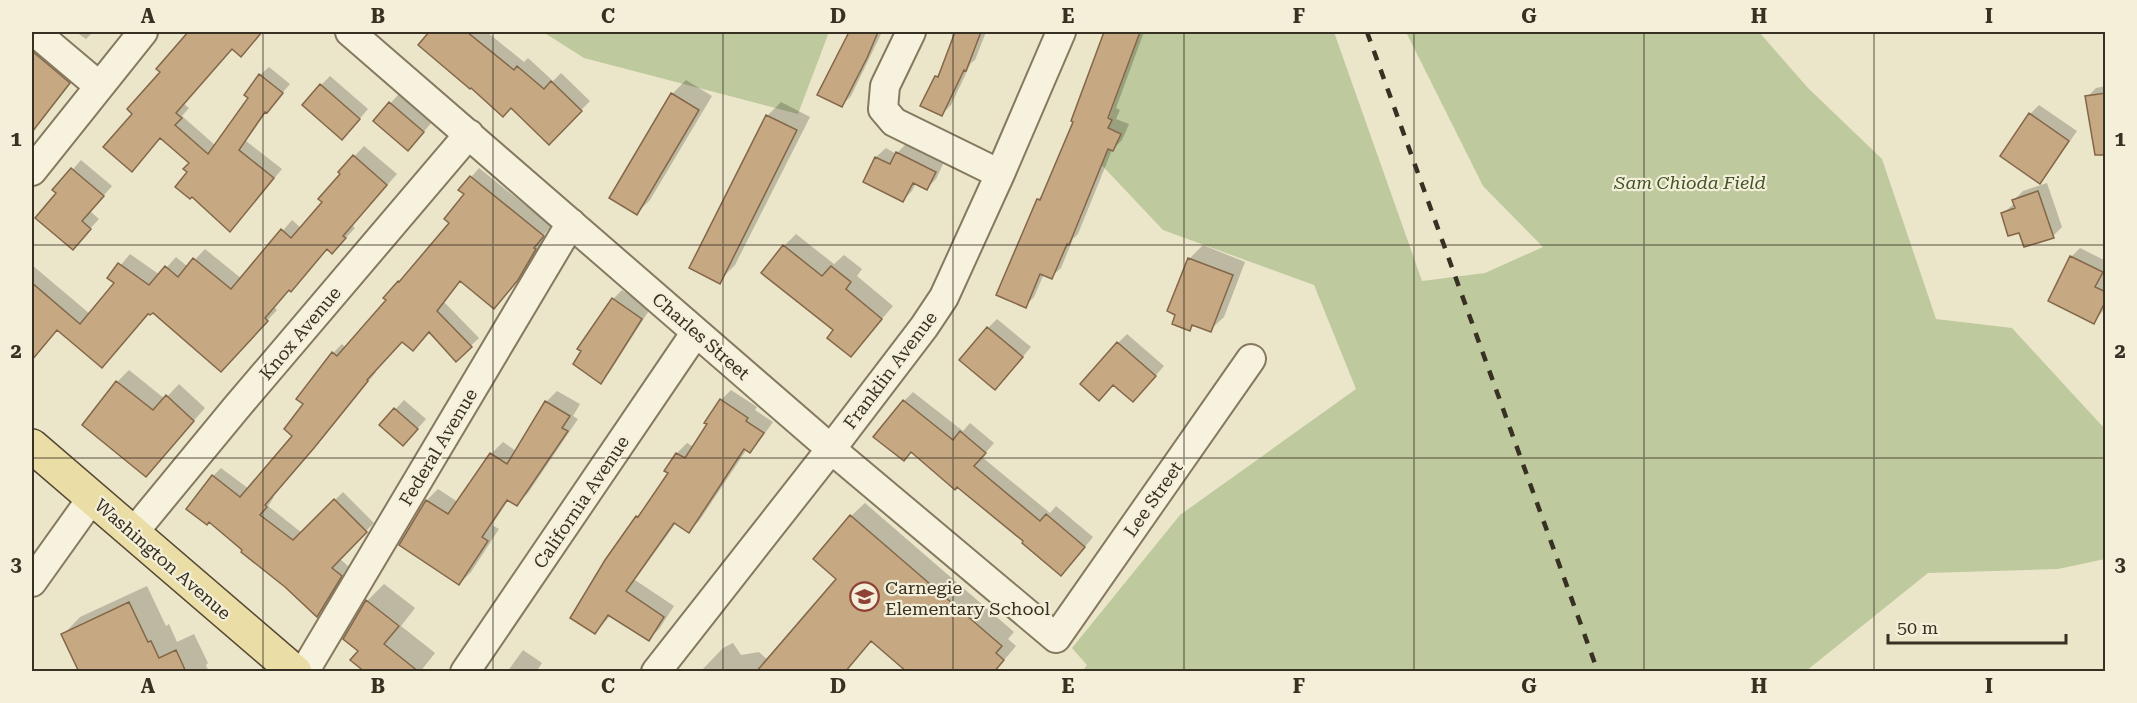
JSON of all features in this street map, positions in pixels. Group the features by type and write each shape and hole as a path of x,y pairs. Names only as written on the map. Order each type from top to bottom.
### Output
{"main road":[{"name":"Washington Avenue","path":"32,446 294,672"}],"street":[{"path":"35,32 99,86"},
{"path":"32,171 143,32"},
{"name":"Charles Street","path":"350,32 831,449 1056,638"},
{"path":"911,32 885,86 884,109 894,122 1000,174"},
{"name":"Franklin Avenue","path":"656,672 831,449 924,327 944,297 1061,32"},
{"name":"Knox Avenue","path":"133,533 469,134"},
{"name":"Federal Avenue","path":"304,672 571,223"},
{"name":"California Avenue","path":"465,672 696,332"},
{"name":"Lee Street","path":"1056,638 1251,359"},
{"path":"32,582 92,498"}],"green space":[{"path":"543,32 829,32 798,114 584,58"},
{"name":"Sam Chioda Field","path":"1140,32 1334,32 1422,281 1485,273 1543,247 1483,186 1406,32 1759,32 1808,88 1882,159 1936,319 2012,328 2105,429 2105,559 2058,569 1928,573 1806,671 1082,672 1087,665 1072,648 1180,515 1356,389 1314,285 1163,230 1095,158"}],"building":[{"path":"188,32 262,32 241,57 232,49 176,113 182,118 175,125 208,154 248,98 244,95 259,74 283,93 267,113 265,112 239,150 274,178 230,232 192,197 190,199 175,187 187,172 183,169 189,163 160,138 132,172 103,147 132,114 127,109 160,72 156,69"},
{"path":"429,32 467,32 514,70 517,66 544,89 551,81 582,111 549,145 511,108 503,117 418,45"},
{"path":"849,32 878,32 842,107 817,95"},
{"path":"955,32 981,32 966,71 964,70 942,116 920,106 935,76 938,77"},
{"path":"1104,32 1140,32 1108,118 1112,120 1108,128 1121,134 1113,151 1108,149 1069,245 1067,244 1052,279 1040,274 1026,308 996,295 1073,122 1071,121"},
{"path":"32,51 70,83 32,132"},
{"path":"320,84 360,119 342,140 302,105"},
{"path":"671,93 699,110 637,215 609,198"},
{"path":"2106,93 2106,155 2095,155 2085,96"},
{"path":"389,102 424,132 408,151 373,121"},
{"path":"2029,113 2069,141 2040,184 2000,156"},
{"path":"766,115 797,130 720,284 689,268"},
{"path":"896,152 936,172 927,190 913,183 903,202 863,182 875,157 890,164"},
{"path":"353,155 387,185 343,236 346,238 332,254 327,249 291,292 289,290 265,318 268,321 221,372 153,313 148,314 102,368 57,330 32,360 32,283 80,324 114,283 107,278 118,263 149,285 165,266 178,277 193,258 231,289 281,229 291,238 322,202 318,199"},
{"path":"71,168 104,196 82,221 91,229 73,250 35,218 56,193 52,190"},
{"path":"470,176 544,236 534,248 536,249 518,280 494,309 460,281 437,311 472,347 456,362 429,332 413,351 402,342 367,380 314,448 265,505 267,507 260,515 293,540 334,499 367,532 332,568 342,576 317,617 209,522 207,525 186,509 212,475 240,497 292,436 284,429 303,404 296,399 332,352 337,356 386,300 383,298 449,223 444,219 464,194 458,190"},
{"path":"2038,191 2054,238 2024,247 2019,233 2008,236 2001,213 2015,208 2012,200"},
{"path":"783,245 822,276 831,266 851,282 846,289 882,319 851,357 827,338 833,330 761,273"},
{"path":"2070,256 2103,272 2095,287 2106,292 2106,300 2094,324 2048,301"},
{"path":"1188,258 1233,275 1211,332 1192,325 1190,331 1172,324 1175,315 1167,311"},
{"path":"612,298 642,319 601,384 573,364 581,351 577,349"},
{"path":"987,327 1023,357 995,390 959,360"},
{"path":"1117,342 1156,376 1133,402 1113,385 1099,401 1080,384"},
{"path":"116,381 153,410 166,395 194,421 146,477 82,425"},
{"path":"720,399 748,418 746,421 764,433 750,453 744,449 689,533 674,523 626,591 664,617 649,641 608,615 595,634 570,618 605,560 668,473 664,471 676,453 685,458"},
{"path":"903,400 953,440 960,431 986,453 974,466 1040,521 1046,514 1085,547 1061,576 1022,543 1023,541 957,487 955,490 911,452 904,461 873,437"},
{"path":"545,401 570,416 562,428 568,431 517,506 507,500 482,537 488,541 459,585 399,545 426,500 448,514 490,453 507,464"},
{"path":"394,408 418,429 403,446 379,425"},
{"name":"Carnegie Elementary School","path":"850,515 1002,646 996,653 1004,660 994,672 907,672 871,641 845,672 756,672 836,579 813,559"},
{"path":"366,600 399,626 384,644 419,672 365,672 350,660 358,651 343,639"},
{"path":"129,602 148,642 151,641 159,658 176,650 186,672 79,672 61,634"}],"railway":[{"path":"1367,32 1598,672"}],"place":[{"name":"Carnegie Elementary School","path":"864,597"}]}
